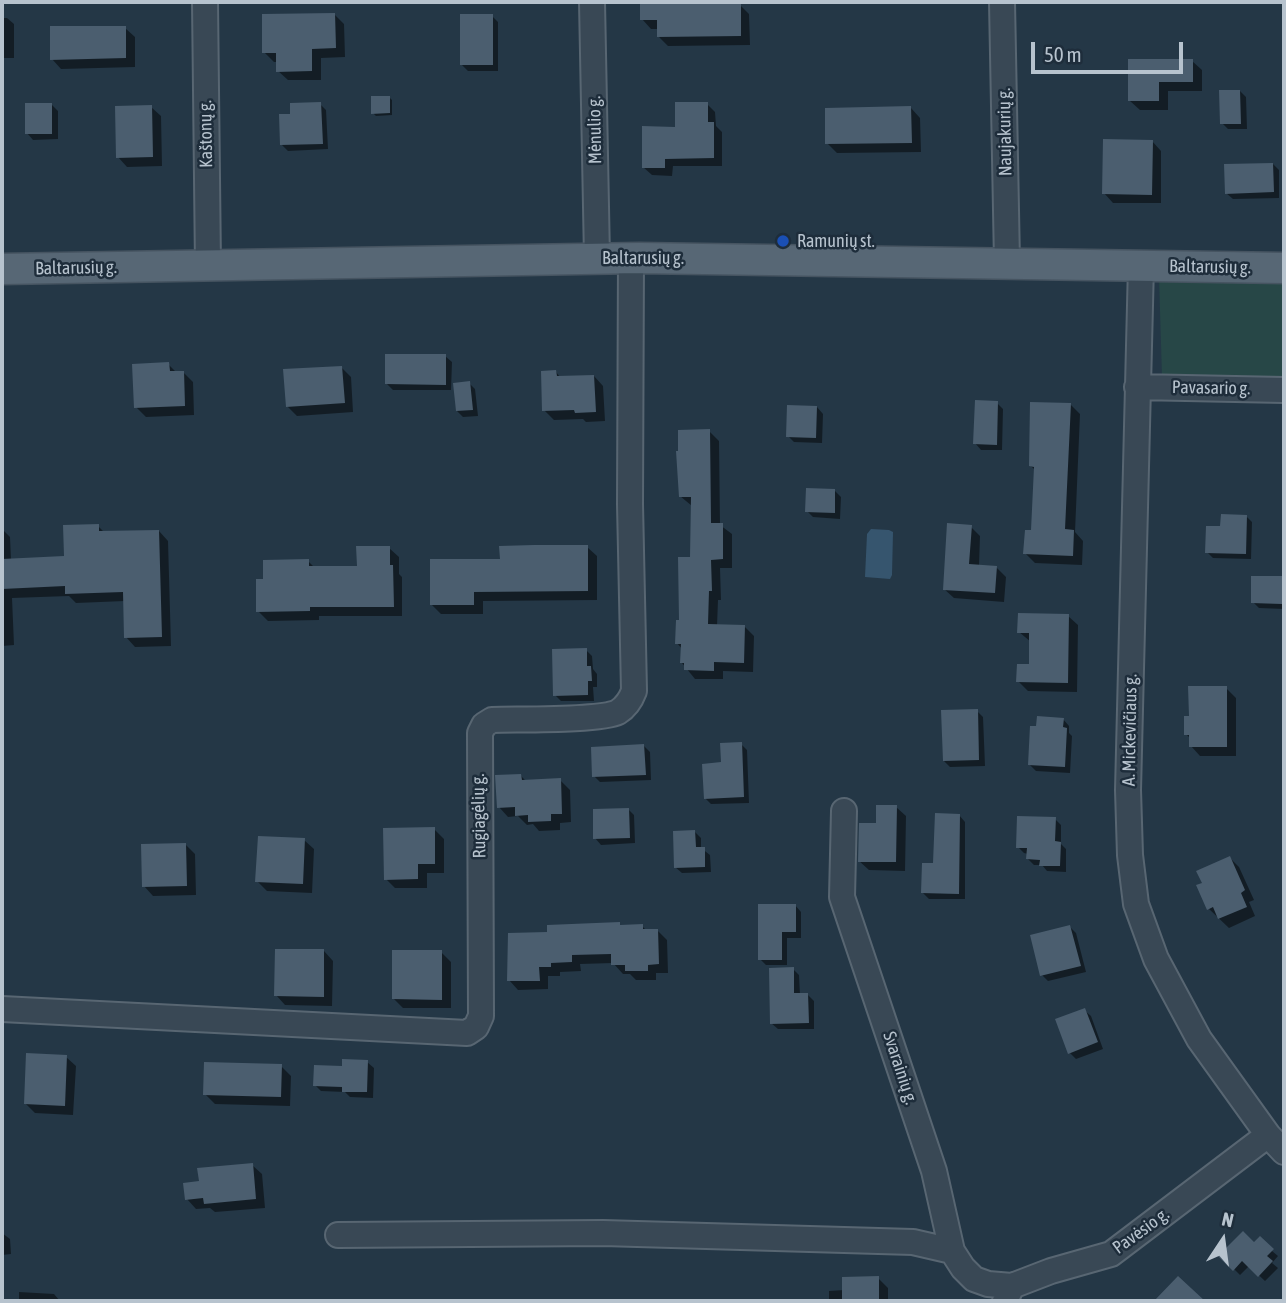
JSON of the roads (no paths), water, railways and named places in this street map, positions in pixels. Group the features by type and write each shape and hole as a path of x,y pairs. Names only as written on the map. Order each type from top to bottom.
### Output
{"main road":[{"name":"Baltarusių g.","path":"2,269 597,258 1284,268"}],"street":[{"name":"Kaštonų g.","path":"205,2 208,266"},
{"name":"Mėnulio g.","path":"592,2 597,258"},
{"name":"Naujakurių g.","path":"1002,2 1007,262"},
{"name":"Rugiagėlių g.","path":"2,1009 467,1033 476,1027 481,1016 480,733 484,724 492,720 615,713 630,700 634,691 629,504 631,258"},
{"name":"A. Mickevičiaus g.","path":"1141,265 1128,790 1130,855 1136,904 1156,959 1199,1039 1276,1144"},
{"name":"Pavasario g.","path":"1137,387 1284,390"},
{"name":"Svarainių g.","path":"844,811 842,897 934,1171 952,1251 962,1268 974,1279 1008,1294"},
{"name":"Pavėsio g.","path":"1008,1294 1051,1270 1111,1254 1276,1144"},
{"path":"338,1235 603,1233 913,1242 952,1251"}],"water":[{"path":"871,529 893,532 890,579 865,577 867,534"}],"place":[{"name":"Ramunių st.","path":"783,241"}]}
